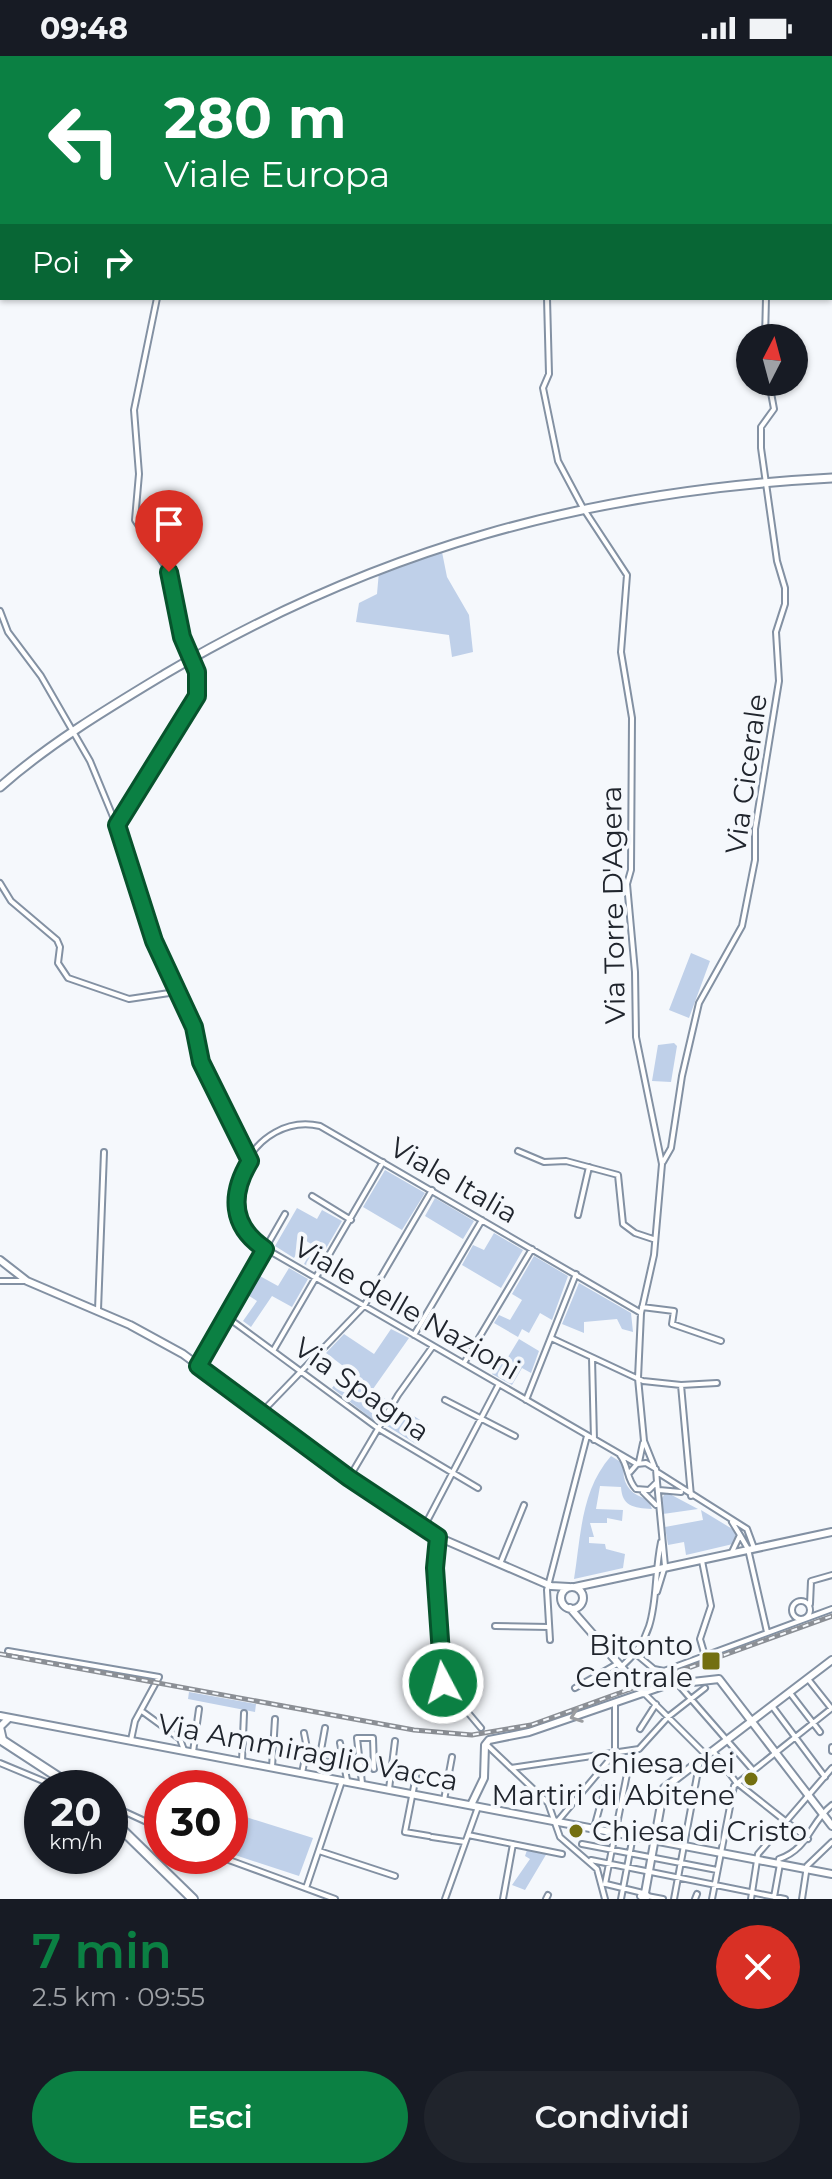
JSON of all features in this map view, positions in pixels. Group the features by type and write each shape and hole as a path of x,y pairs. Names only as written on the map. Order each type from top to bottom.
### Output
{"main road":[{"path":"0,787 74,730 190,659 271,614 351,578 509,525 583,508 765,482 832,478"},
{"path":"2,1740 47,1770"},
{"path":"128,1836 193,1899"}],"street":[{"path":"117,825 197,696 199,682 182,637 169,572 135,520 139,474 134,410 157,300"},
{"name":"Via Torre D'Agera","path":"547,300 549,374 543,388 558,461 583,508 627,575 621,652 632,718 631,870 627,884 635,972 636,1037 662,1164 654,1255 642,1310 638,1378 644,1441"},
{"path":"765,324 766,300"},
{"name":"Via Cicerale","path":"662,1164 671,1148 682,1076 699,1003 742,926 755,860 755,829 779,681 776,632 785,604 785,588 777,561 765,482 761,427 774,409 772,396"},
{"path":"0,611 8,632 74,730 117,825 154,941 194,1027 201,1062 250,1161"},
{"path":"0,883 11,901 57,940 60,947 58,963 68,978 129,999 176,992"},
{"name":"Viale Italia","path":"250,1161 262,1142 276,1130 304,1123 325,1128 642,1310 674,1311 672,1324 721,1341"},
{"path":"518,1151 544,1162 566,1161 621,1177 623,1224 635,1233 654,1239"},
{"path":"97,1311 104,1152"},
{"name":"Viale delle Nazioni","path":"250,1161 239,1181 235,1205 242,1227 265,1249 638,1463"},
{"path":"273,1351 383,1162"},
{"path":"578,1215 589,1167"},
{"path":"261,1413 364,1306 432,1190"},
{"path":"312,1196 351,1220"},
{"path":"198,1366 285,1214"},
{"path":"414,1335 482,1219"},
{"path":"464,1363 532,1249"},
{"path":"0,1260 27,1281 139,1329 198,1366 349,1478 438,1537 550,1585 572,1587 583,1599 584,1620"},
{"path":"526,1400 576,1274"},
{"path":"0,1281 27,1281"},
{"name":"Via Spagna","path":"227,1317 379,1429 478,1488"},
{"path":"551,1338 638,1378 681,1385 717,1383"},
{"path":"349,1478 433,1346"},
{"path":"592,1357 594,1440"},
{"path":"423,1528 499,1384"},
{"path":"681,1385 689,1495"},
{"path":"445,1400 515,1436"},
{"path":"550,1640 550,1585 587,1436"},
{"path":"644,1441 638,1463 630,1472 630,1481 652,1498 657,1508"},
{"path":"644,1441 655,1469 665,1566 655,1594"},
{"name":"Viale delle Nazioni","path":"618,1453 630,1472"},
{"path":"638,1463 655,1469 689,1495 747,1529 767,1632"},
{"path":"643,1491 657,1482"},
{"path":"643,1491 689,1495"},
{"path":"500,1564 524,1505"},
{"path":"731,1521 751,1548"},
{"path":"562,1601 564,1591 572,1587 832,1532"},
{"path":"732,1552 740,1535"},
{"path":"438,1537 435,1568 443,1683 481,1728"},
{"path":"575,1688 636,1654 650,1629 661,1542"},
{"path":"702,1558 711,1606 700,1639 705,1656"},
{"path":"810,1606 800,1601 793,1606 796,1617 805,1618 810,1614 811,1581 832,1575"},
{"path":"570,1608 583,1599 592,1583"},
{"path":"550,1585 703,1758"},
{"path":"636,1654 654,1669 664,1671 832,1609"},
{"path":"495,1626 549,1627"},
{"path":"8,1651 109,1671 159,1677 135,1721 131,1740"},
{"path":"644,1896 664,1788 829,1662 832,1672"},
{"path":"485,1743 538,1730 677,1683 705,1684 719,1679 832,1826"},
{"path":"712,1899 736,1782 832,1709 808,1679"},
{"path":"677,1683 752,1769"},
{"path":"511,1768 639,1749 668,1717 705,1684"},
{"path":"790,1693 820,1732"},
{"path":"615,1702 615,1753"},
{"path":"640,1729 656,1704"},
{"path":"772,1706 825,1777"},
{"path":"193,1752 199,1709"},
{"path":"143,1712 180,1739 184,1750"},
{"path":"242,1761 244,1713"},
{"name":"Via Ammiraglio Vacca","path":"0,1716 832,1874"},
{"path":"2,1740 1,1726 12,1718"},
{"path":"272,1767 275,1719"},
{"path":"325,1728 319,1761 329,1762 327,1778"},
{"path":"182,1729 185,1735 195,1739"},
{"path":"302,1773 307,1748 304,1733"},
{"path":"362,1784 357,1738 373,1738 374,1769"},
{"path":"389,1789 395,1741"},
{"path":"306,1888 345,1781 340,1743"},
{"path":"485,1743 548,1803 560,1837 590,1860 602,1883 605,1899"},
{"path":"445,1899 466,1843 485,1776 485,1743"},
{"path":"713,1750 736,1782 808,1839"},
{"path":"444,1800 452,1757"},
{"path":"674,1899 703,1758"},
{"path":"555,1821 610,1759"},
{"path":"0,1763 24,1773"},
{"path":"751,1899 756,1859 832,1768"},
{"path":"602,1883 609,1864 628,1769"},
{"path":"417,1771 405,1832 466,1843"},
{"path":"594,1829 606,1784"},
{"path":"774,1898 779,1859 795,1853 808,1839 822,1813 832,1805"},
{"path":"468,1835 562,1854"},
{"path":"621,1899 633,1836"},
{"path":"802,1899 806,1869 832,1842"},
{"path":"503,1899 513,1844"},
{"path":"582,1844 717,1870"},
{"path":"319,1851 395,1876"},
{"path":"590,1860 785,1899"},
{"path":"248,1867 335,1899"},
{"path":"602,1883 663,1899"}],"shaded area":[{"path":"442,552 447,577 469,615 473,652 452,657 449,635 356,622 359,603 377,594 379,571"},
{"path":"691,953 710,961 689,1018 669,1010"},
{"path":"674,1043 677,1046 671,1082 652,1081 658,1045"},
{"path":"385,1170 425,1193 402,1230 363,1207"},
{"path":"435,1198 474,1221 463,1239 425,1216"},
{"path":"297,1208 317,1219 322,1210 342,1221 314,1269 304,1264 314,1246 305,1240 294,1258 275,1246"},
{"path":"494,1233 523,1250 501,1288 462,1265 473,1245 484,1250"},
{"path":"534,1256 568,1276 552,1320 540,1313 529,1333 522,1329 518,1337 494,1323 499,1315 510,1320 522,1300 512,1294"},
{"path":"289,1268 308,1279 292,1307 272,1296 251,1327 243,1321 257,1301 246,1294 258,1275 278,1286"},
{"path":"579,1283 631,1313 633,1332 622,1329 617,1319 584,1322 584,1333 562,1324"},
{"path":"391,1329 409,1338 373,1389 388,1401 376,1422 332,1388 347,1369 326,1353 344,1334 374,1354"},
{"path":"519,1339 539,1351 531,1373 522,1368 512,1385 492,1374 500,1360 510,1365 512,1360 508,1357"},
{"path":"398,1406 428,1425 416,1444 387,1426"},
{"path":"611,1456 624,1464 628,1487 636,1495 648,1499 652,1509 630,1505 621,1487 600,1486 596,1509 623,1510 622,1521 607,1518 607,1523 590,1523 594,1537 589,1537 589,1543 605,1544 606,1549 625,1554 623,1568 574,1579 588,1498 601,1469"},
{"path":"666,1492 698,1509 663,1514 662,1498"},
{"path":"701,1510 734,1530 736,1538 733,1544 686,1555 684,1542 668,1545 665,1527 703,1520"},
{"path":"189,1692 256,1704 255,1712 188,1699"},
{"path":"248,1818 313,1838 299,1876 248,1859"},
{"path":"527,1850 547,1853 525,1890 512,1885 530,1859 525,1856"}],"railway":[{"path":"0,1654 414,1730 472,1735 531,1725 832,1616"}],"place":[{"name":"Bitonto Centrale","path":"711,1661"},
{"name":"Chiesa dei Martiri di Abitene","path":"751,1779"},
{"name":"Chiesa di Cristo","path":"576,1831"}],"route":[{"path":"169,572 182,637 197,672 197,696 117,825 154,941 194,1027 201,1062 250,1161 239,1181 235,1205 246,1233 265,1249 198,1366 349,1478 438,1537 434,1543 443,1683"}]}
